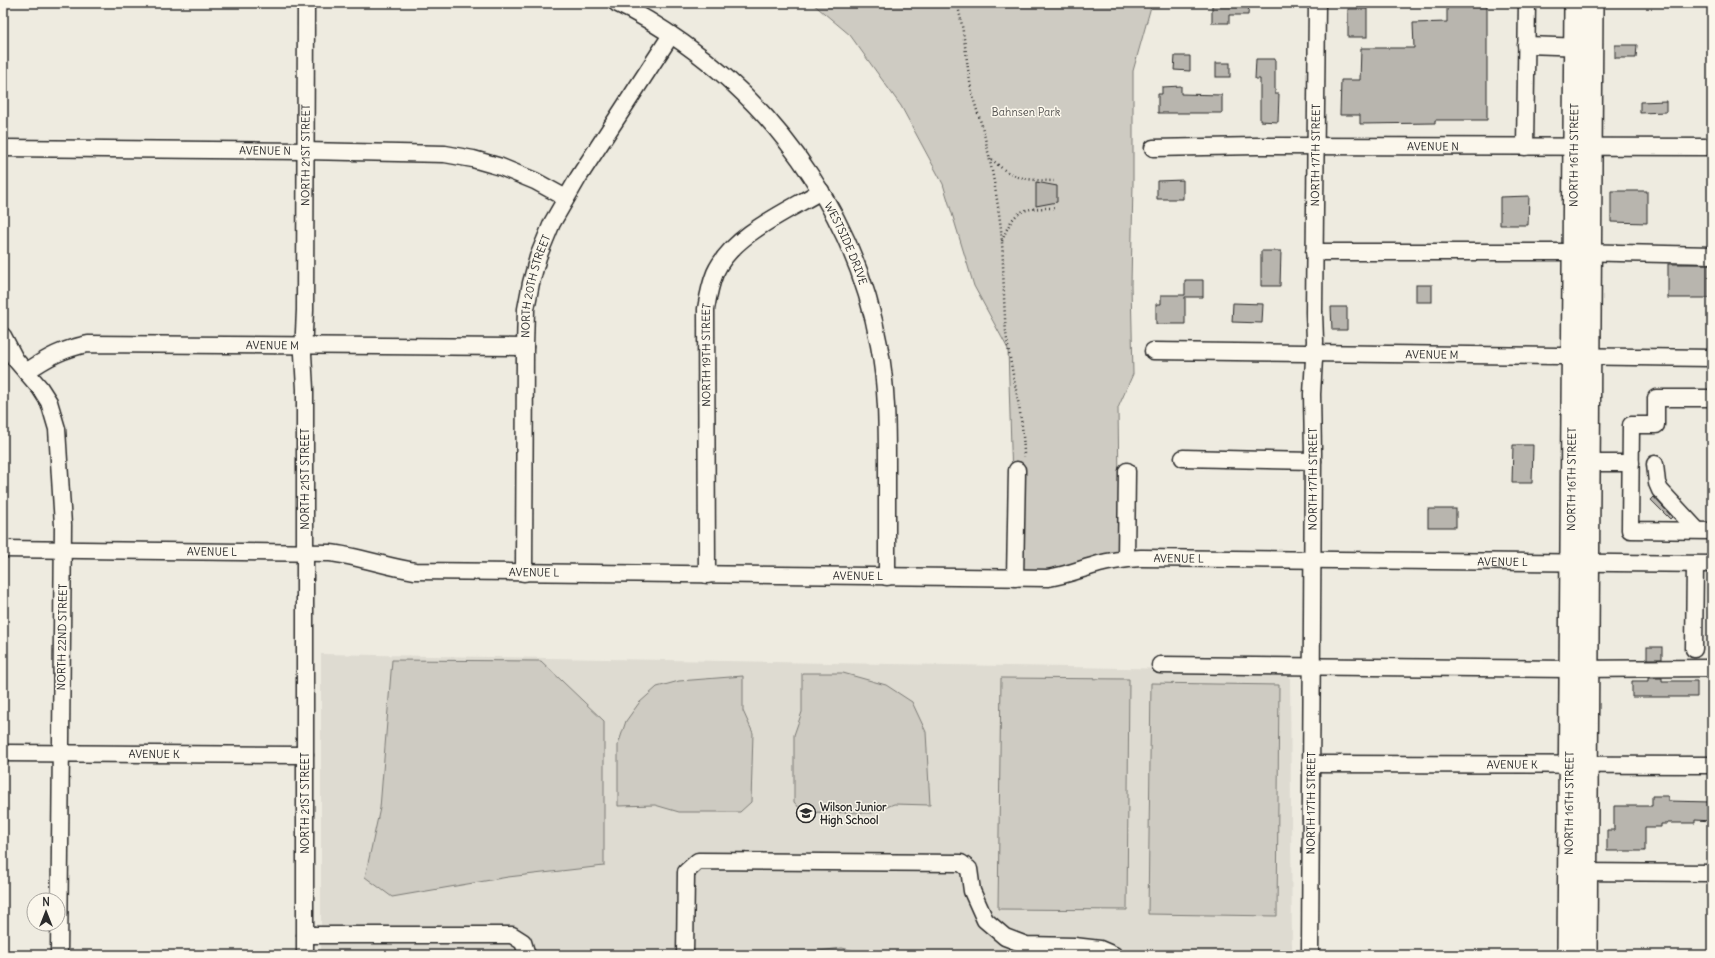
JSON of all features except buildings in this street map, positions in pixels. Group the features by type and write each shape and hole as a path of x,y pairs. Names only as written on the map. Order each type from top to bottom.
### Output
{"main road":[{"name":"NORTH 16TH STREET","path":"1575,3 1583,47 1578,872 1586,955"},
{"name":"NORTH 16TH STREET","path":"1583,47 1592,3"},
{"name":"NORTH 16TH STREET","path":"1568,955 1578,872"}],"street":[{"name":"NORTH 21ST STREET","path":"305,955 304,345 306,3"},
{"name":"WESTSIDE DRIVE","path":"616,3 655,24 703,58 733,83 765,114 792,147 821,191 834,214 850,249 870,304 879,345 886,390 887,577"},
{"name":"NORTH 17TH STREET","path":"1310,955 1312,764 1312,394 1315,352 1314,252 1317,3"},
{"path":"1525,147 1527,3"},
{"name":"NORTH 20TH STREET","path":"524,573 524,347 526,309 538,257 552,223 566,198 671,35"},
{"path":"1526,45 1583,47"},
{"name":"AVENUE N","path":"1153,148 1256,146 1712,147"},
{"name":"AVENUE N","path":"3,148 425,153 466,158 501,167 535,181 566,198"},
{"name":"NORTH 19TH STREET","path":"708,575 706,309 709,289 715,272 724,257 734,245 749,234 821,191"},
{"path":"1314,252 1582,252 1712,255"},
{"name":"NORTH 22ND STREET","path":"3,336 15,359 40,388 49,402 57,429 63,525 59,955"},
{"name":"AVENUE M","path":"26,372 57,352 71,347 88,344 524,347"},
{"name":"AVENUE M","path":"1153,351 1315,352 1515,357 1581,356 1712,358"},
{"path":"1704,530 1630,530 1631,425 1656,425 1656,398 1712,398"},
{"path":"1184,458 1313,461"},
{"path":"1581,463 1631,463"},
{"path":"1655,464 1657,483 1660,490 1704,530"},
{"path":"1015,578 1021,466"},
{"path":"1126,559 1127,471"},
{"name":"AVENUE L","path":"3,549 305,553 346,555 415,572 887,577 1048,578 1070,574 1099,564 1126,559 1712,564"},
{"path":"1694,649 1695,564"},
{"path":"1160,665 1579,669 1712,668"},
{"name":"AVENUE K","path":"3,753 305,755"},
{"name":"AVENUE K","path":"1312,764 1578,766 1712,765"},
{"path":"686,955 686,872 698,861 706,861 961,863 969,869 972,891 985,920 1005,937 1026,945 1074,946 1100,949 1114,955"},
{"path":"1578,872 1712,873"},
{"path":"305,935 512,935 523,942 527,955"}],"path":[{"path":"957,3 974,105 983,130 998,212 1002,242 1003,297 1006,330 1023,430 1021,466"},
{"path":"988,155 997,165 1014,176 1028,180 1054,181"},
{"path":"1002,242 1009,224 1020,213 1033,208 1054,208"}],"shaded area":[{"name":"Wilson Junior High School","path":"321,654 1290,671 1292,955 321,955"}],"green space":[{"name":"Bahnsen Park","path":"812,3 1152,3 1133,71 1131,285 1133,374 1118,408 1120,559 1015,578 1008,349 974,286 943,184 901,106 850,35"},
{"path":"392,660 541,661 604,721 604,866 508,877 392,897 365,877 380,808"},
{"path":"802,673 843,673 886,685 912,702 926,732 930,805 894,804 872,813 803,812 794,802 794,735 802,712"},
{"path":"743,676 743,711 753,733 751,802 740,812 679,812 655,805 618,806 618,745 626,721 639,703 657,687 679,681"},
{"path":"1001,678 1129,679 1127,910 998,909"},
{"path":"1151,683 1279,685 1277,916 1148,914"},
{"path":"842,948 872,955 811,955 819,951"}],"place":[{"name":"Wilson Junior High School","path":"806,813"}]}
